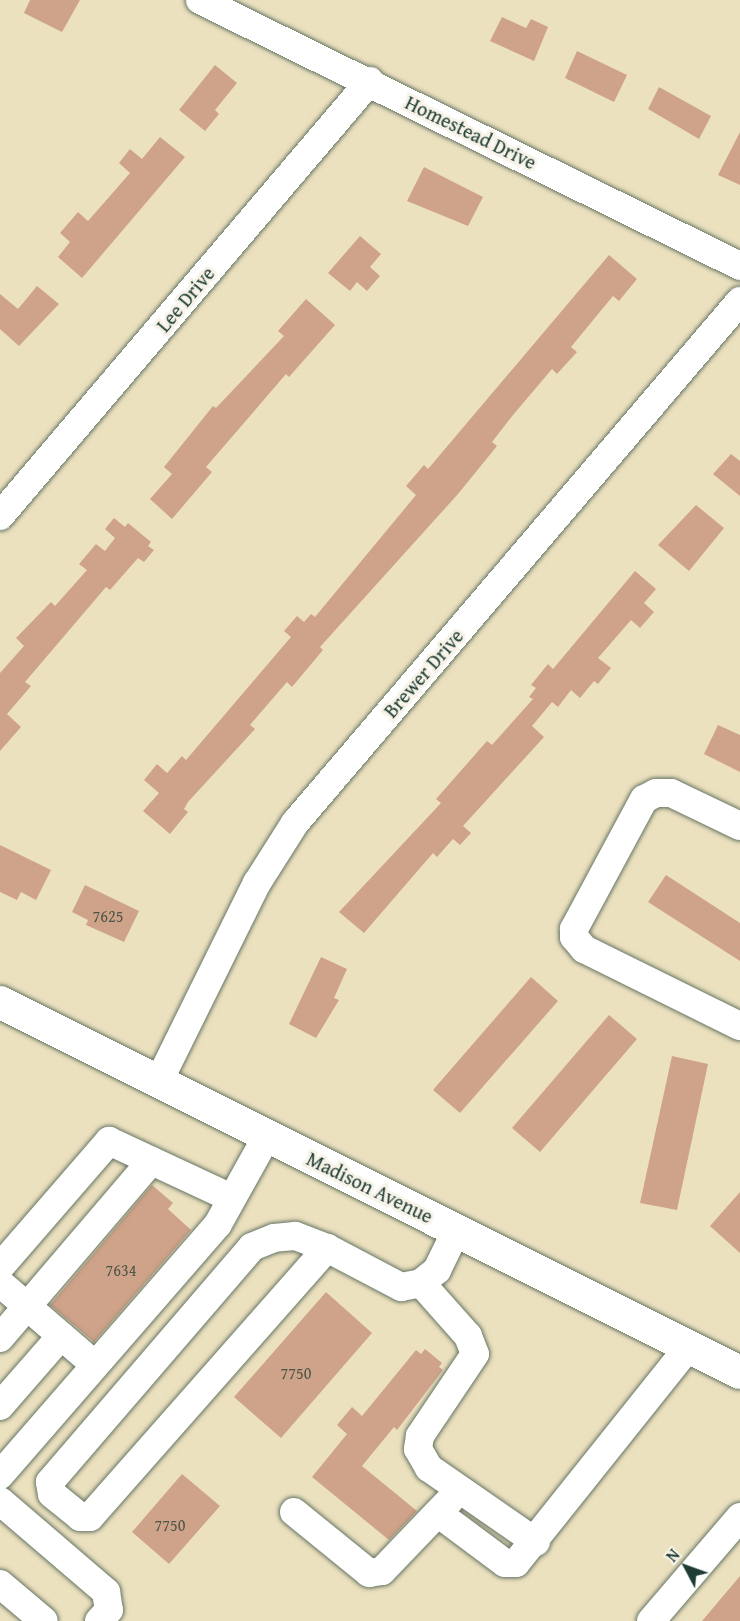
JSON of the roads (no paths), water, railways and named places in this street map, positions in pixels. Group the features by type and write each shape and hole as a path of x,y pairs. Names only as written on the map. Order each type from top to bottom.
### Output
{"main road":[{"name":"Madison Avenue","path":"0,1002 740,1372"}],"street":[{"name":"Homestead Drive","path":"200,0 370,81 740,266"},
{"name":"Lee Drive","path":"0,516 370,81"},
{"name":"Brewer Drive","path":"159,1081 257,883 295,823 740,301"},
{"path":"740,826 677,795 656,793 637,808 574,929 576,942 584,950 740,1026"},
{"path":"0,1475 218,1224 267,1136"},
{"path":"0,1267 109,1142 231,1198"},
{"path":"0,1338 150,1161"},
{"path":"327,1248 90,1517 80,1517 52,1494 50,1482 252,1247 274,1238 295,1236 327,1248 401,1287 421,1283 437,1270 457,1229"},
{"path":"0,1283 95,1365"},
{"path":"421,1283 468,1336 475,1354 418,1441 418,1449 429,1468 536,1542"},
{"path":"0,1406 61,1336"},
{"path":"439,1514 505,1563 516,1563 536,1542 689,1346"},
{"path":"294,1512 369,1573 382,1571 439,1514 459,1489"},
{"path":"0,1501 106,1592 109,1610 99,1621"},
{"path":"651,1621 740,1517"},
{"path":"0,1584 44,1621"}]}
